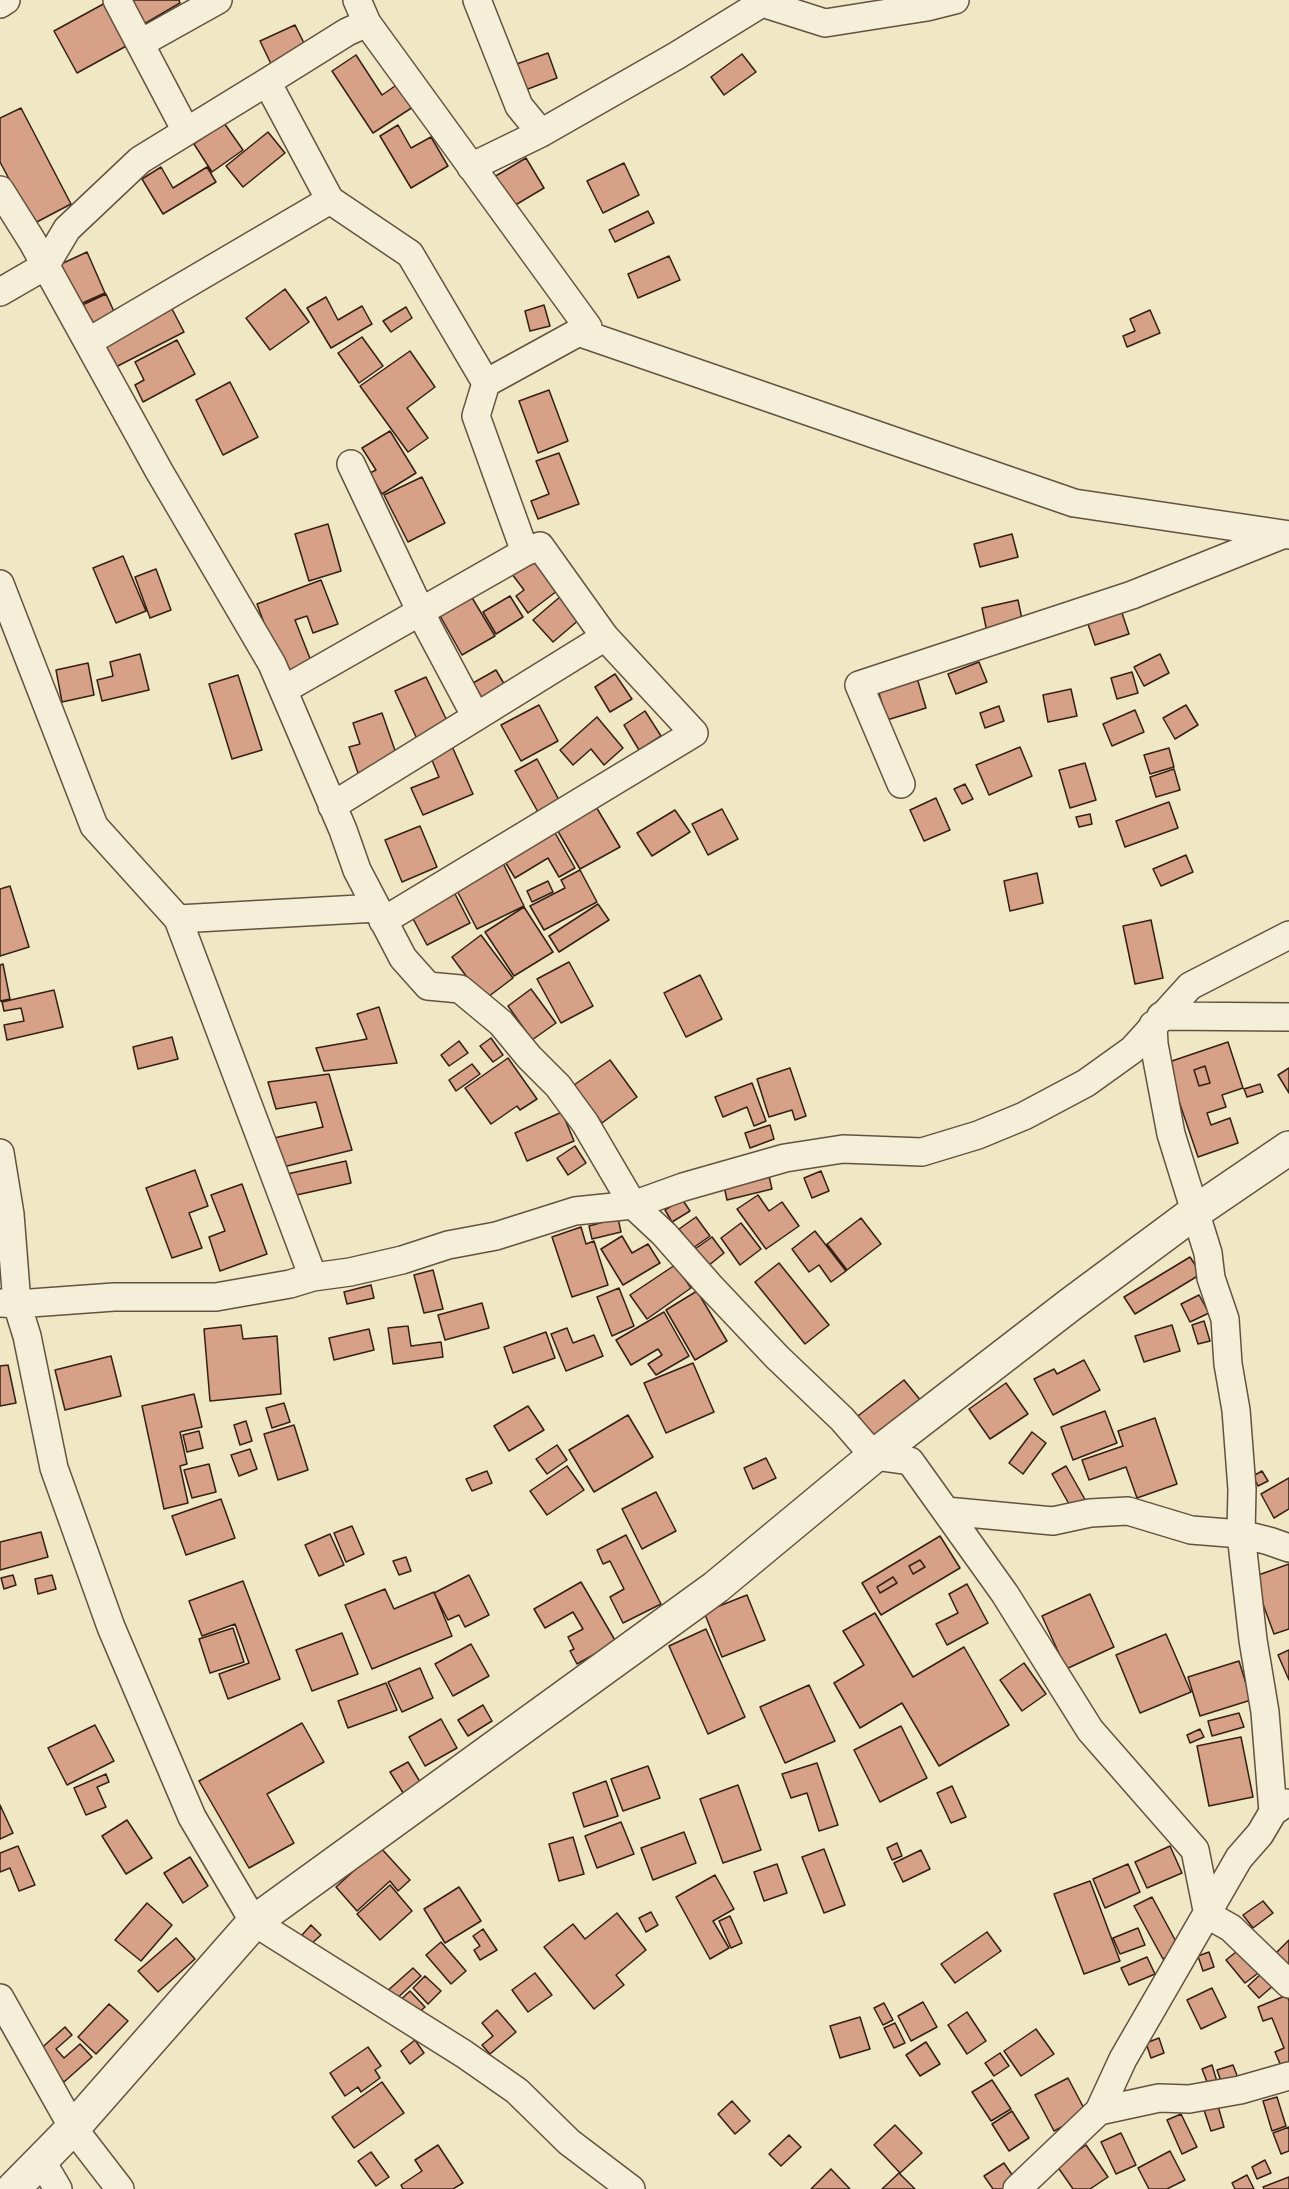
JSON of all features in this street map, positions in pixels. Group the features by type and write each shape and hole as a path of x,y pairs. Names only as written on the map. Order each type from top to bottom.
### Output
{"street":[{"path":"0,4 6,0"},
{"path":"117,0 186,131"},
{"path":"141,43 218,0"},
{"path":"477,0 519,106 541,133"},
{"path":"471,167 541,133 676,56 762,3 825,23 927,7 955,0"},
{"path":"0,292 45,266 67,229 140,160 348,32 362,12 588,327 486,383 476,416 525,552"},
{"path":"267,81 330,200 410,254 486,383"},
{"path":"0,190 32,242 159,471 272,664 357,870 403,958 428,986 460,989 501,1023 529,1057 558,1086 585,1123 633,1204 664,1234 777,1357 842,1419 874,1456 910,1461 1005,1594 1090,1730 1195,1850 1208,1915 1231,1928 1289,1984"},
{"path":"88,342 330,200"},
{"path":"578,332 1074,503 1287,534"},
{"path":"351,464 421,612 476,717"},
{"path":"901,784 859,685 1132,595 1287,534"},
{"path":"178,920 380,915 694,733 605,637 540,546 525,552 283,690"},
{"path":"0,585 94,826 178,920 313,1277"},
{"path":"332,806 605,637"},
{"path":"8,1304 114,1297 216,1297 402,1260 448,1245 496,1236 575,1211 633,1204 785,1158 843,1149 922,1152 978,1135 1024,1116 1086,1083 1132,1050 1190,986 1289,934"},
{"path":"1157,1021 1289,1017"},
{"path":"1017,2189 1099,2111 1123,2059 1239,1858 1281,1807 1252,1640 1242,1534 1242,1489 1236,1410 1228,1364 1225,1319 1212,1278 1208,1253 1171,1134 1154,1044 1157,1021"},
{"path":"12,2189 50,2175 73,2128 254,1922 716,1587 874,1456 1071,1304 1195,1212 1289,1148"},
{"path":"0,1153 10,1214 8,1304 27,1336 54,1468 111,1627 192,1817 254,1922 464,2054 517,2091 569,2142 631,2189"},
{"path":"946,1511 1053,1521 1090,1513 1128,1511 1191,1530 1242,1534 1289,1548"},
{"path":"0,1998 73,2128 120,2189"},
{"path":"1099,2111 1160,2098 1189,2099 1209,2096 1289,2076"}],"building":[{"path":"130,0 179,0 180,3 144,24"},
{"path":"107,2 130,44 77,73 54,31"},
{"path":"295,25 309,53 274,70 260,41"},
{"path":"548,53 557,78 520,92 511,66"},
{"path":"742,54 756,72 724,95 711,77"},
{"path":"356,55 382,95 398,84 413,107 373,133 332,71"},
{"path":"21,108 71,204 33,224 0,162 0,118"},
{"path":"224,123 243,150 212,172 194,144"},
{"path":"398,125 411,148 431,137 448,166 411,188 380,136"},
{"path":"268,132 285,153 243,187 226,166"},
{"path":"526,158 544,188 512,207 494,177"},
{"path":"624,163 639,195 603,213 587,181"},
{"path":"161,167 173,188 207,167 216,182 163,214 142,179"},
{"path":"648,211 654,223 615,242 609,230"},
{"path":"87,252 105,293 78,305 59,265"},
{"path":"669,256 680,280 638,298 628,274"},
{"path":"285,289 309,322 270,350 246,318"},
{"path":"106,294 117,318 90,331 78,307"},
{"path":"326,297 338,320 362,306 372,324 331,348 307,308"},
{"path":"544,305 550,326 530,331 525,311"},
{"path":"171,307 184,332 110,370 98,345"},
{"path":"406,307 412,318 391,332 383,321"},
{"path":"1150,310 1160,333 1127,347 1123,336 1135,331 1130,319"},
{"path":"362,337 383,366 359,383 338,353"},
{"path":"177,340 195,374 143,402 135,385 144,380 135,362"},
{"path":"410,351 435,387 407,408 428,438 408,452 360,386"},
{"path":"230,382 258,437 223,455 196,400"},
{"path":"549,390 568,441 538,453 519,401"},
{"path":"390,431 416,473 382,494 370,473 376,470 362,448"},
{"path":"559,453 579,504 538,519 531,501 549,494 536,461"},
{"path":"422,477 445,523 408,542 384,495"},
{"path":"328,524 341,571 309,581 295,534"},
{"path":"1012,534 1018,557 980,567 974,544"},
{"path":"123,556 146,611 116,623 93,568"},
{"path":"532,559 557,591 528,613 516,596 524,590 512,574"},
{"path":"156,569 171,610 150,618 135,577"},
{"path":"321,580 338,624 313,633 307,616 295,620 313,666 284,677 257,604"},
{"path":"471,596 495,636 462,655 439,614"},
{"path":"510,596 523,617 496,634 483,612"},
{"path":"561,596 580,619 553,642 533,620"},
{"path":"1018,600 1023,624 987,632 982,608"},
{"path":"1120,607 1129,634 1095,645 1086,618"},
{"path":"140,654 149,690 102,701 97,680 113,676 110,662"},
{"path":"1160,654 1169,673 1144,686 1134,667"},
{"path":"979,662 987,682 956,694 948,674"},
{"path":"88,663 94,695 62,702 56,670"},
{"path":"496,670 506,687 483,700 473,683"},
{"path":"1132,672 1138,693 1117,699 1111,678"},
{"path":"615,674 632,699 610,712 595,687"},
{"path":"238,675 262,750 232,759 209,684"},
{"path":"426,677 449,725 417,739 395,691"},
{"path":"917,678 926,708 887,720 878,690"},
{"path":"1071,689 1077,716 1048,722 1043,695"},
{"path":"539,705 558,741 521,761 501,725"},
{"path":"1186,705 1198,725 1175,739 1163,718"},
{"path":"999,706 1004,721 985,728 980,713"},
{"path":"1135,710 1144,732 1112,746 1103,724"},
{"path":"645,711 661,736 639,750 624,725"},
{"path":"382,713 398,759 358,773 349,747 360,744 353,723"},
{"path":"597,717 623,748 604,765 591,749 573,765 560,750"},
{"path":"451,744 473,794 423,815 411,788 439,777 429,753"},
{"path":"1020,747 1032,776 989,795 976,765"},
{"path":"1169,748 1174,767 1150,774 1144,755"},
{"path":"537,759 559,800 538,812 515,771"},
{"path":"1085,763 1096,800 1070,808 1059,770"},
{"path":"1174,769 1180,790 1156,797 1150,777"},
{"path":"965,784 973,799 962,804 954,789"},
{"path":"936,798 950,830 924,841 910,810"},
{"path":"1169,802 1178,828 1125,847 1116,821"},
{"path":"595,805 620,847 580,869 556,828"},
{"path":"722,809 738,839 708,855 692,824"},
{"path":"675,810 690,832 652,856 637,833"},
{"path":"1090,814 1092,824 1079,827 1076,817"},
{"path":"420,826 437,867 402,882 385,840"},
{"path":"554,831 575,868 559,877 548,858 515,878 504,860"},
{"path":"1186,855 1193,872 1161,886 1153,869"},
{"path":"501,859 524,906 477,929 453,883"},
{"path":"580,870 597,902 544,930 530,906 565,888 561,880"},
{"path":"1037,873 1043,903 1010,911 1004,881"},
{"path":"548,881 553,892 532,902 527,891"},
{"path":"10,886 29,947 0,956 0,889"},
{"path":"454,892 470,923 427,945 411,915"},
{"path":"598,904 609,920 559,952 549,936"},
{"path":"524,907 553,952 514,976 485,932"},
{"path":"1151,920 1163,978 1135,984 1123,926"},
{"path":"481,935 513,978 484,1000 452,957"},
{"path":"569,962 593,1006 561,1023 537,979"},
{"path":"3,964 10,999 0,1001 0,965"},
{"path":"700,975 722,1019 686,1037 664,993"},
{"path":"531,989 556,1023 532,1040 508,1006"},
{"path":"54,990 63,1027 7,1040 4,1025 24,1021 21,1008 4,1011 2,1002"},
{"path":"379,1007 397,1063 324,1071 316,1048 367,1039 357,1014"},
{"path":"172,1037 178,1059 138,1069 133,1047"},
{"path":"491,1038 503,1055 493,1062 480,1046"},
{"path":"459,1041 468,1053 449,1066 441,1055"},
{"path":"1228,1042 1243,1088 1222,1095 1226,1107 1207,1113 1211,1125 1230,1118 1238,1143 1198,1157 1166,1063","holes":["1205,1066 1210,1083 1199,1086 1194,1070"]},
{"path":"508,1058 537,1099 520,1110 517,1106 491,1124 465,1088"},
{"path":"610,1060 637,1097 602,1123 574,1085"},
{"path":"472,1064 480,1074 456,1091 449,1080"},
{"path":"1205,1066 1210,1083 1199,1086 1194,1070"},
{"path":"790,1068 806,1116 795,1120 792,1110 769,1117 757,1079"},
{"path":"1289,1068 1289,1093 1278,1075"},
{"path":"329,1074 352,1150 283,1167 274,1138 323,1127 316,1102 276,1109 268,1082"},
{"path":"752,1083 766,1121 754,1126 747,1107 723,1117 715,1097"},
{"path":"1260,1084 1263,1092 1247,1097 1244,1089"},
{"path":"562,1112 574,1141 527,1161 515,1133"},
{"path":"770,1125 774,1139 750,1148 745,1133"},
{"path":"575,1146 586,1163 568,1175 557,1158"},
{"path":"346,1161 351,1183 292,1196 287,1174"},
{"path":"195,1170 208,1206 189,1213 202,1248 172,1258 146,1188"},
{"path":"821,1171 829,1191 812,1198 804,1178"},
{"path":"769,1176 772,1189 727,1200 724,1186"},
{"path":"242,1184 267,1254 220,1271 209,1237 225,1231 211,1195"},
{"path":"758,1195 769,1211 782,1202 799,1226 766,1249 737,1209"},
{"path":"682,1199 690,1211 672,1222 665,1210"},
{"path":"696,1217 710,1236 693,1248 679,1229"},
{"path":"618,1218 621,1232 592,1239 589,1226"},
{"path":"861,1218 881,1244 847,1270 827,1244"},
{"path":"741,1223 761,1249 740,1265 721,1238"},
{"path":"581,1227 586,1244 594,1241 608,1285 572,1297 552,1237"},
{"path":"815,1231 846,1271 831,1282 819,1265 809,1272 792,1249"},
{"path":"622,1236 632,1253 648,1244 660,1263 623,1285 601,1249"},
{"path":"712,1237 724,1253 708,1266 695,1249"},
{"path":"1190,1257 1201,1274 1135,1314 1124,1297"},
{"path":"779,1263 829,1325 805,1344 755,1282"},
{"path":"675,1265 691,1288 647,1319 630,1295"},
{"path":"433,1270 443,1309 424,1313 414,1275"},
{"path":"371,1285 374,1298 347,1304 344,1292"},
{"path":"619,1288 634,1326 612,1336 597,1297"},
{"path":"697,1291 727,1341 695,1360 666,1310"},
{"path":"1199,1295 1209,1313 1190,1322 1181,1304"},
{"path":"482,1303 489,1328 445,1340 438,1315"},
{"path":"664,1312 689,1356 656,1375 648,1364 662,1355 658,1349 631,1365 616,1340"},
{"path":"1204,1321 1210,1341 1198,1344 1192,1325"},
{"path":"241,1325 243,1339 277,1336 281,1394 210,1401 204,1329"},
{"path":"1172,1325 1180,1351 1144,1362 1135,1336"},
{"path":"408,1326 411,1346 441,1342 443,1357 393,1364 388,1328"},
{"path":"567,1328 573,1343 594,1335 603,1356 566,1371 551,1334"},
{"path":"369,1329 374,1350 334,1360 329,1338"},
{"path":"546,1332 555,1358 513,1373 504,1347"},
{"path":"111,1356 121,1396 65,1410 55,1370"},
{"path":"1084,1360 1100,1390 1053,1415 1034,1379 1054,1369 1057,1374"},
{"path":"693,1363 714,1412 666,1433 644,1383"},
{"path":"8,1365 16,1403 0,1406 0,1366"},
{"path":"904,1380 922,1402 873,1442 854,1419"},
{"path":"1006,1383 1028,1414 990,1439 969,1409"},
{"path":"194,1394 202,1427 180,1432 187,1464 180,1466 188,1503 164,1509 142,1406"},
{"path":"284,1403 290,1422 272,1428 266,1408"},
{"path":"528,1406 544,1430 509,1451 494,1426"},
{"path":"1105,1411 1117,1443 1073,1460 1061,1427"},
{"path":"628,1415 653,1457 594,1492 569,1450"},
{"path":"1155,1418 1177,1484 1137,1498 1126,1467 1089,1480 1082,1460 1123,1446 1118,1431"},
{"path":"246,1421 252,1441 240,1445 234,1425"},
{"path":"294,1425 308,1470 278,1480 264,1434"},
{"path":"199,1431 203,1448 187,1452 183,1435"},
{"path":"1032,1432 1046,1443 1023,1474 1009,1463"},
{"path":"557,1445 567,1460 547,1474 536,1459"},
{"path":"250,1449 257,1469 239,1476 231,1455"},
{"path":"766,1458 776,1478 753,1489 744,1468"},
{"path":"209,1464 216,1492 192,1498 184,1470"},
{"path":"567,1466 584,1490 547,1515 530,1491"},
{"path":"1066,1466 1087,1503 1073,1511 1052,1474"},
{"path":"487,1471 492,1483 472,1491 466,1479"},
{"path":"1262,1471 1268,1481 1258,1486 1253,1476"},
{"path":"1289,1478 1289,1509 1274,1518 1261,1494"},
{"path":"656,1492 676,1531 642,1549 622,1509"},
{"path":"221,1499 235,1538 186,1555 172,1516"},
{"path":"352,1526 364,1554 346,1562 334,1533"},
{"path":"41,1532 48,1557 0,1570 0,1542"},
{"path":"330,1534 344,1565 319,1576 305,1545"},
{"path":"626,1535 661,1604 623,1623 610,1597 624,1589 610,1561 603,1564 597,1550"},
{"path":"940,1536 960,1568 881,1615 862,1583","holes":["920,1560 925,1567 913,1574 909,1566","893,1577 897,1583 880,1593 877,1587"]},
{"path":"406,1557 411,1571 399,1575 393,1561"},
{"path":"920,1560 925,1567 913,1574 909,1566"},
{"path":"1289,1564 1289,1629 1274,1634 1253,1577"},
{"path":"13,1575 16,1585 4,1589 1,1578"},
{"path":"52,1575 56,1589 38,1594 35,1579"},
{"path":"469,1575 489,1615 465,1627 459,1615 448,1620 434,1593"},
{"path":"893,1577 897,1583 880,1593 877,1587"},
{"path":"243,1581 280,1679 228,1699 219,1674 249,1663 235,1624 202,1636 189,1601"},
{"path":"581,1582 616,1642 577,1664 570,1651 574,1649 568,1637 583,1629 573,1612 545,1628 534,1609"},
{"path":"967,1584 988,1623 947,1645 936,1624 958,1613 949,1594"},
{"path":"385,1589 394,1609 434,1592 452,1636 372,1669 345,1605"},
{"path":"1090,1594 1114,1647 1066,1669 1042,1616"},
{"path":"747,1595 765,1640 722,1657 704,1612"},
{"path":"875,1613 913,1677 964,1647 1009,1725 939,1766 902,1703 860,1728 834,1683 864,1665 843,1631"},
{"path":"233,1628 244,1662 210,1673 199,1639"},
{"path":"706,1629 745,1717 708,1734 669,1646"},
{"path":"342,1633 358,1674 312,1691 296,1650"},
{"path":"1166,1634 1191,1692 1140,1713 1116,1655"},
{"path":"471,1644 489,1676 453,1696 435,1664"},
{"path":"1289,1650 1289,1680 1278,1655"},
{"path":"1239,1661 1251,1700 1200,1716 1188,1677"},
{"path":"1024,1663 1046,1694 1022,1711 1000,1680"},
{"path":"420,1668 433,1698 402,1712 388,1682"},
{"path":"386,1683 397,1710 348,1728 338,1701"},
{"path":"809,1685 835,1741 785,1763 760,1707"},
{"path":"483,1705 492,1721 468,1736 458,1720"},
{"path":"1239,1713 1244,1727 1212,1736 1208,1721"},
{"path":"441,1719 457,1748 425,1766 409,1737"},
{"path":"302,1723 324,1762 267,1794 294,1843 249,1868 199,1781"},
{"path":"95,1725 114,1761 67,1785 48,1748"},
{"path":"901,1726 927,1778 880,1802 854,1750"},
{"path":"1200,1729 1204,1737 1190,1743 1187,1735"},
{"path":"1241,1737 1253,1797 1209,1806 1197,1746"},
{"path":"408,1762 422,1785 405,1796 390,1772"},
{"path":"817,1763 838,1825 819,1831 807,1793 791,1798 782,1774"},
{"path":"648,1766 660,1798 623,1811 611,1779"},
{"path":"106,1774 109,1782 97,1787 106,1807 86,1815 74,1788"},
{"path":"606,1781 618,1816 584,1827 573,1793"},
{"path":"738,1785 761,1850 723,1863 700,1799"},
{"path":"952,1786 966,1817 951,1823 937,1793"},
{"path":"0,1805 13,1833 0,1839"},
{"path":"127,1820 152,1858 126,1874 102,1836"},
{"path":"621,1822 634,1854 597,1868 585,1836"},
{"path":"684,1832 696,1863 653,1880 641,1848"},
{"path":"573,1837 584,1874 559,1881 549,1844"},
{"path":"897,1843 902,1856 892,1860 887,1848"},
{"path":"18,1846 35,1885 19,1891 10,1868 0,1872 0,1853"},
{"path":"1170,1846 1182,1873 1147,1888 1135,1862"},
{"path":"380,1847 410,1880 398,1891 390,1881 357,1911 336,1887"},
{"path":"824,1849 845,1905 824,1913 802,1857"},
{"path":"921,1850 930,1869 903,1882 894,1863"},
{"path":"190,1857 208,1886 183,1903 164,1873"},
{"path":"777,1864 787,1893 764,1901 754,1872"},
{"path":"1128,1864 1140,1892 1105,1908 1093,1879"},
{"path":"715,1875 734,1909 713,1921 729,1948 710,1959 676,1897"},
{"path":"1090,1881 1120,1961 1084,1974 1054,1894"},
{"path":"390,1885 412,1911 380,1940 357,1914"},
{"path":"459,1887 481,1921 445,1943 424,1909"},
{"path":"1152,1897 1180,1949 1163,1959 1134,1906"},
{"path":"1263,1901 1273,1913 1253,1928 1243,1915"},
{"path":"147,1903 172,1925 141,1961 115,1940"},
{"path":"651,1912 658,1925 646,1932 639,1918"},
{"path":"617,1913 646,1950 616,1975 624,1985 594,2009 544,1947 573,1924 585,1939"},
{"path":"730,1916 742,1943 731,1948 719,1921"},
{"path":"311,1925 321,1935 311,1944 302,1935"},
{"path":"1138,1928 1145,1945 1120,1954 1113,1938"},
{"path":"483,1929 497,1950 480,1960 474,1950 480,1946 473,1936"},
{"path":"987,1932 1001,1951 955,1983 941,1964"},
{"path":"176,1938 195,1959 158,1992 138,1971"},
{"path":"1289,1940 1289,1965 1284,1970 1272,1957"},
{"path":"441,1942 466,1971 451,1984 426,1955"},
{"path":"1241,1948 1261,1971 1245,1983 1226,1960"},
{"path":"1209,1952 1214,1967 1203,1971 1198,1956"},
{"path":"1147,1957 1155,1974 1129,1985 1121,1968"},
{"path":"413,1968 421,1976 393,2002 385,1993"},
{"path":"1263,1972 1274,1985 1259,1998 1248,1986"},
{"path":"535,1973 552,1995 528,2012 512,1990"},
{"path":"425,1976 441,1991 428,2004 413,1988"},
{"path":"1212,1988 1226,2017 1201,2029 1187,2000"},
{"path":"410,1991 425,2007 411,2019 396,2004"},
{"path":"1287,1995 1289,2001 1289,2063 1281,2066 1275,2052 1284,2048 1272,2018 1263,2021 1258,2007"},
{"path":"923,2002 937,2027 911,2041 898,2016"},
{"path":"884,2003 893,2020 883,2025 874,2008"},
{"path":"109,2004 128,2021 96,2054 78,2037"},
{"path":"497,2010 516,2032 490,2054 482,2045 493,2036 482,2023"},
{"path":"967,2012 986,2041 967,2054 948,2025"},
{"path":"860,2017 870,2049 840,2058 830,2026"},
{"path":"895,2023 905,2043 894,2048 884,2028"},
{"path":"65,2027 72,2035 56,2049 64,2058 80,2044 92,2057 64,2082 37,2052"},
{"path":"1036,2029 1054,2054 1021,2076 1004,2051"},
{"path":"1159,2038 1164,2053 1151,2058 1146,2043"},
{"path":"415,2040 424,2053 410,2064 401,2051"},
{"path":"926,2042 940,2064 920,2076 906,2055"},
{"path":"368,2047 381,2066 375,2070 380,2078 361,2092 358,2087 345,2096 330,2073"},
{"path":"1000,2053 1009,2066 994,2076 985,2063"},
{"path":"1212,2065 1218,2085 1209,2087 1202,2069"},
{"path":"1233,2065 1238,2078 1222,2084 1217,2070"},
{"path":"1068,2078 1087,2114 1054,2131 1035,2095"},
{"path":"992,2080 1011,2109 991,2121 972,2092"},
{"path":"382,2082 404,2113 354,2148 332,2117"},
{"path":"1277,2097 1286,2126 1272,2131 1263,2101"},
{"path":"732,2101 750,2121 735,2134 718,2114"},
{"path":"1218,2106 1224,2127 1211,2131 1204,2110"},
{"path":"1012,2111 1029,2138 1009,2151 992,2124"},
{"path":"1181,2114 1197,2147 1182,2154 1167,2120"},
{"path":"895,2125 922,2153 900,2173 874,2145"},
{"path":"1289,2127 1289,2151 1281,2154 1273,2133"},
{"path":"1121,2133 1136,2165 1116,2174 1101,2142"},
{"path":"789,2135 801,2147 781,2166 769,2154"},
{"path":"438,2145 463,2183 453,2189 403,2189 401,2185 422,2171 415,2160"},
{"path":"1086,2145 1108,2177 1090,2189 1073,2189 1057,2166"},
{"path":"1170,2151 1185,2180 1167,2189 1149,2189 1138,2168"},
{"path":"371,2152 389,2177 376,2186 358,2161"},
{"path":"1265,2160 1271,2173 1257,2179 1252,2167"},
{"path":"1004,2163 1017,2182 1006,2189 993,2189 984,2176"},
{"path":"831,2169 850,2189 811,2189"},
{"path":"899,2173 915,2189 882,2189"},
{"path":"1247,2175 1254,2189 1235,2189 1232,2183"},
{"path":"1289,2177 1289,2189 1264,2189 1263,2187"}]}
